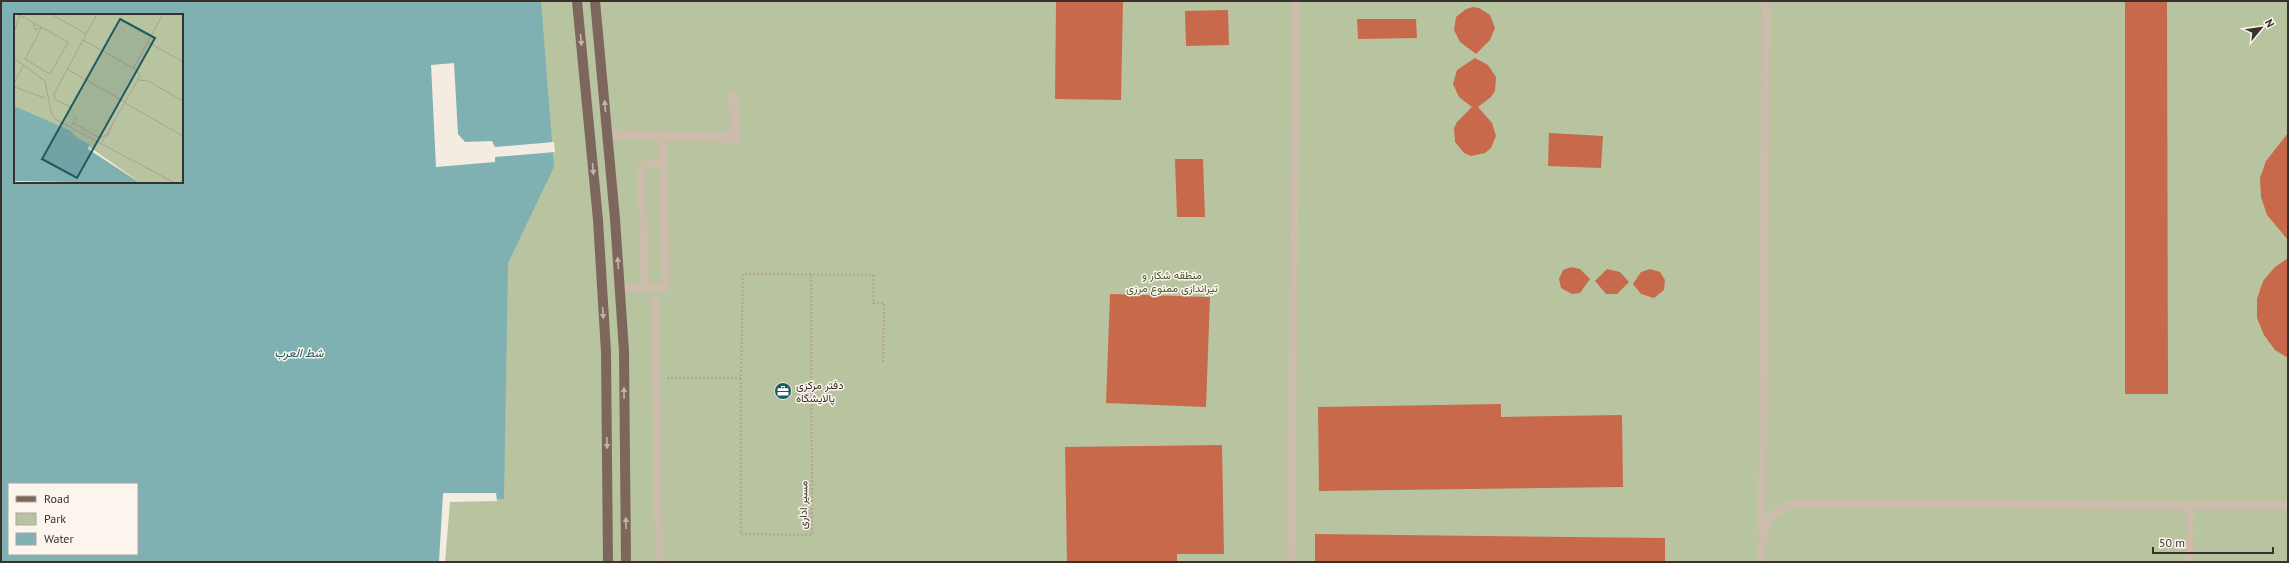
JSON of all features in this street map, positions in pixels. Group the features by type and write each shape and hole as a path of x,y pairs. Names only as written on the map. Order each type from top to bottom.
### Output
{"main road":[{"path":"578,1 598,220 606,352 608,562"},
{"path":"595,1 608,134 624,351 626,562"}],"street":[{"path":"608,134 736,138 734,97"}],"lane":[{"path":"1291,562 1296,1"},
{"path":"1761,560 1766,1"},
{"path":"620,287 666,287 662,135"},
{"path":"645,287 641,168 646,164 663,163"},
{"path":"655,302 659,562"},
{"path":"1761,560 1765,530 1773,512 1785,506 1805,503 2288,506"},
{"path":"2189,562 2190,506"}],"path":[{"name":"مسیر اداری","path":"812,275 812,535 741,534 743,274 873,274 873,303 884,303 884,364"},
{"path":"657,378 741,378"}],"green space":[{"name":"منطقه شکار و تیراندازی ممنوع مرزی","path":"103,1 2288,1 2288,562 57,562 138,555 137,483 183,183 183,14"}],"water":[{"name":"شط العرب","path":"1,1 541,1 554,167 508,263 504,499 448,500 443,562 1,562"}],"pier":[{"path":"454,63 458,134 465,142 492,141 495,147 554,142 555,152 495,157 495,162 436,167 431,65"},
{"path":"443,493 496,493 497,501 450,502 445,562 439,562"}],"building":[{"path":"1056,1 1123,1 1121,100 1055,99"},
{"path":"2125,1 2167,1 2168,394 2125,394"},
{"path":"1473,7 1479,8 1490,15 1495,28 1490,40 1476,54 1460,42 1454,30 1456,17 1466,9"},
{"path":"1228,10 1229,45 1186,46 1185,11"},
{"path":"1357,19 1416,19 1417,38 1358,39"},
{"path":"1475,58 1488,65 1496,77 1495,91 1491,97 1478,107 1492,123 1496,136 1491,148 1485,153 1471,156 1464,153 1455,142 1454,128 1457,122 1472,107 1459,97 1453,84 1457,70"},
{"path":"1549,133 1603,136 1601,168 1548,166"},
{"path":"2288,133 2288,240 2267,215 2261,197 2260,178 2266,161"},
{"path":"1175,159 1203,159 1205,217 1177,217"},
{"path":"2288,258 2288,358 2275,350 2264,335 2257,318 2257,299 2263,281 2275,267"},
{"path":"1571,267 1580,269 1590,279 1580,293 1572,294 1561,288 1559,279 1563,270"},
{"path":"1607,269 1620,272 1629,282 1617,294 1606,294 1595,281"},
{"path":"1650,269 1660,272 1665,280 1664,290 1654,298 1641,294 1633,284 1641,272"},
{"path":"1110,294 1210,297 1206,407 1106,403"},
{"path":"1501,404 1501,417 1622,415 1623,487 1319,491 1318,407"},
{"path":"1222,445 1224,554 1177,554 1177,562 1067,562 1065,447"},
{"path":"1315,534 1665,538 1665,562 1315,562"}],"place":[{"name":"دفتر مرکزی پالایشگاه","path":"783,391"}]}
